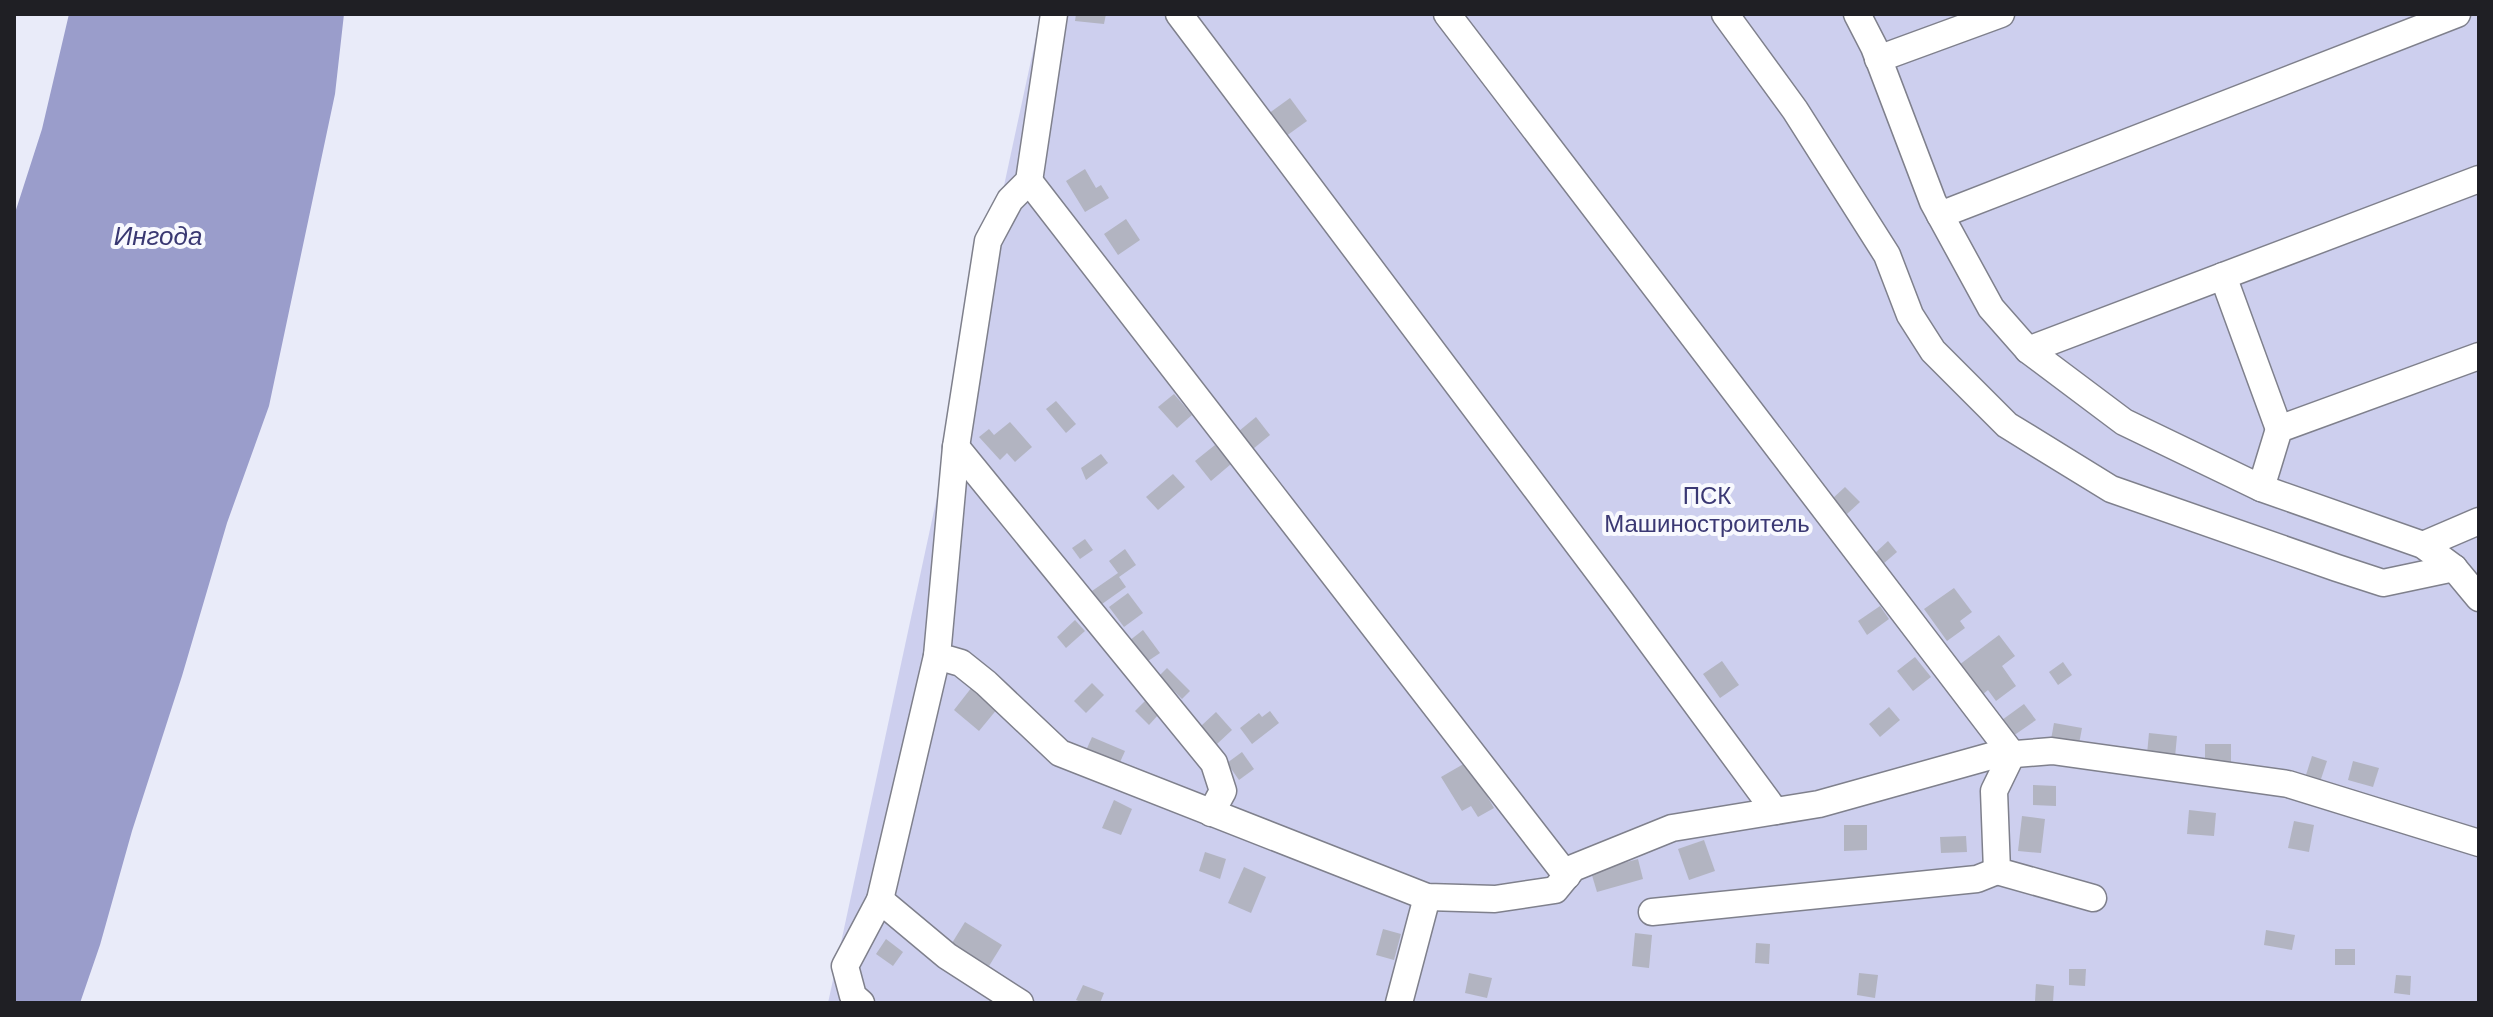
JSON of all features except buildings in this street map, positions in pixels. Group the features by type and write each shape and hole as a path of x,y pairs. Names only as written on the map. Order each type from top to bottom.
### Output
{"street":[{"path":"861,1003 853,996 845,966 880,900 937,656 956,447 988,241 1010,200 1029,181 1054,14"},
{"path":"1179,14 1610,586 1775,811"},
{"path":"1447,14 2012,754"},
{"path":"1725,14 1795,110 1887,255 1910,315 1933,351 2007,425 2111,489 2383,583 2454,568"},
{"path":"1857,14 1940,215 1991,308 2028,350 2124,422 2261,488 2423,545 2454,568 2479,598"},
{"path":"1878,59 2001,14"},
{"path":"1940,215 2457,14"},
{"path":"2028,350 2479,179"},
{"path":"1029,181 1567,876"},
{"path":"2223,276 2279,429 2261,488"},
{"path":"2279,429 2479,356"},
{"path":"956,447 1214,763 1223,791 1211,813"},
{"path":"2423,545 2479,521"},
{"path":"937,656 961,663 1060,753 1427,897 1495,899 1555,890 1573,868 1672,828 1819,804 1991,756 2052,751 2288,784 2479,843"},
{"path":"1997,871 1994,791 2012,754"},
{"path":"1652,912 1977,879 1997,871 2093,898"},
{"path":"1399,1003 1427,897"},
{"path":"880,900 947,956 1020,1003"}],"green space":[{"name":"ПСК Машиностроитель","path":"1041,14 2479,14 2479,1003 828,1003"}],"water":[{"name":"Ингода","path":"69,14 344,14 335,94 269,406 227,523 100,945 80,1003 14,1003 14,216 42,129"}]}
